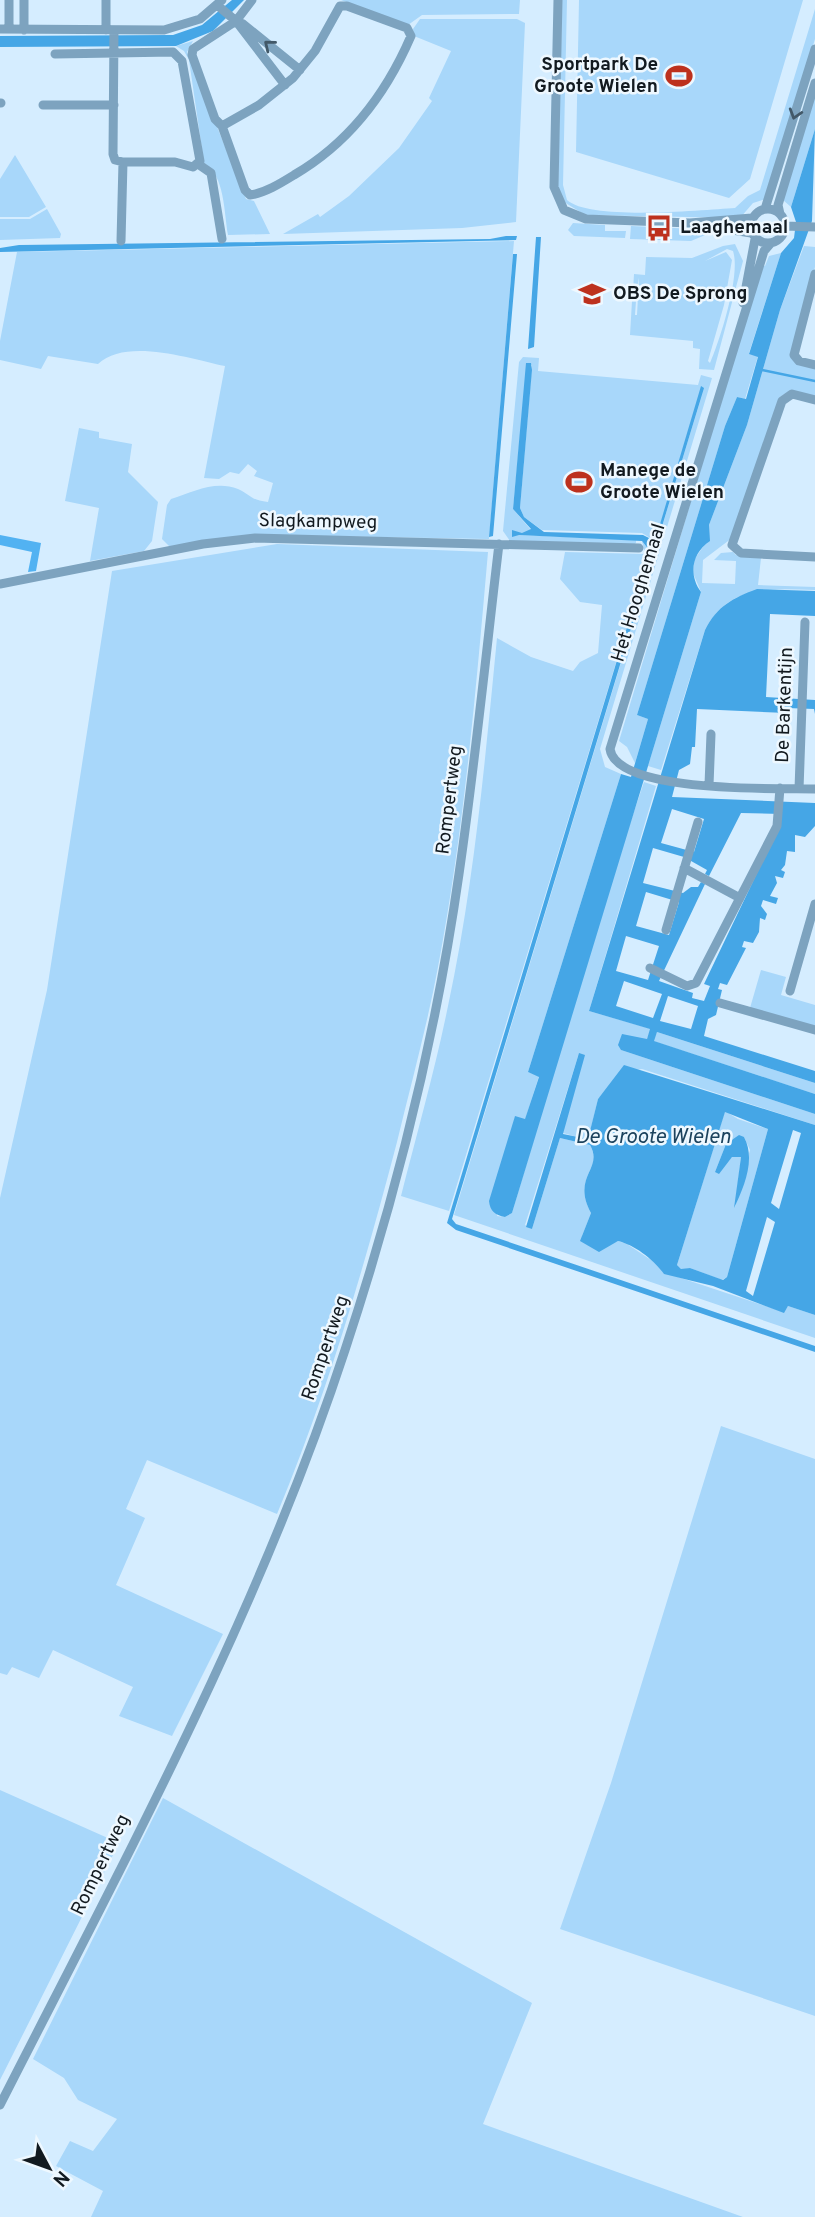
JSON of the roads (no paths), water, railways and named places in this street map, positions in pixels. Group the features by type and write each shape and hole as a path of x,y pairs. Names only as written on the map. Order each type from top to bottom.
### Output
{"street":[{"path":"9,0 5,29 24,30 112,31 180,27 200,19 220,3 285,85"},
{"path":"24,0 24,30"},
{"path":"55,54 114,52 173,52 180,55 200,157 198,164 193,167 175,162 115,160 114,52 106,0"},
{"path":"222,125 259,105 300,70 323,39 338,3 407,28 411,33 387,83 354,128 306,168 272,188 253,195 247,193 222,125 215,119 192,58 196,47 234,19 252,0"},
{"path":"558,0 554,187 559,205 570,215 586,219 690,223 752,218 765,209 815,49"},
{"path":"234,19 300,70"},
{"path":"789,226 780,214 778,205 815,83"},
{"path":"43,105 114,105"},
{"path":"121,241 123,162"},
{"path":"198,164 211,173 222,239"},
{"path":"765,209 780,214"},
{"path":"752,218 753,236"},
{"path":"690,223 753,236 770,244 782,236 789,226"},
{"path":"789,226 815,227"},
{"name":"Het Hooghemaal","path":"736,336 753,236"},
{"name":"Het Hooghemaal","path":"709,785 680,785 632,771 614,761 611,744 736,336 764,251 770,244"},
{"path":"811,364 799,361 794,355 815,274"},
{"path":"815,400 792,394 782,401 732,545 741,553 815,557"},
{"name":"Slagkampweg","path":"0,583 203,544 255,538 639,548"},
{"name":"Rompertweg","path":"0,2105 186,1734 248,1602 285,1514 345,1352 391,1196 435,1015 459,875 499,544"},
{"name":"De Barkentijn","path":"799,789 805,622"},
{"path":"711,734 709,785 815,789"},
{"path":"650,968 696,988 779,820 780,788"},
{"path":"666,930 698,822"},
{"path":"685,865 740,898"},
{"path":"790,990 815,904"},
{"path":"720,1003 815,1030"}],"water":[{"path":"232,0 244,0 213,31 176,46 0,47 0,36 173,35 202,25"},
{"path":"815,129 812,221 780,310 747,425 709,525 710,541 699,552 694,564 694,578 701,592 512,1213 501,1216 492,1210 489,1201 515,1116 525,1119 539,1077 528,1072 621,774 631,777 648,719 637,715 725,426 737,397 746,399 758,357 749,354 781,253 794,238 796,222 791,207"},
{"path":"517,236 516,240 0,252 0,248 19,245 490,239"},
{"path":"536,237 541,237 534,347 528,349"},
{"path":"513,254 517,254 493,536 489,537"},
{"path":"526,363 531,363 532,370 520,508 524,517 544,532 643,535 655,541 701,386 704,388 452,1219 456,1224 815,1346 815,1352 456,1230 447,1223 650,551 642,541 519,535 512,537 512,530 522,533 531,529 513,509"},
{"name":"De Groote Wielen","path":"757,589 815,591 815,616 770,614 766,697 815,700 815,714 814,709 787,708 787,713 697,709 695,747 692,747 690,764 679,770 672,797 815,803 815,826 805,837 795,835 795,852 787,851 785,865 781,870 785,872 783,878 775,876 777,883 770,896 778,898 776,904 763,900 761,906 767,914 765,920 760,918 759,932 753,943 744,941 742,947 746,948 727,985 720,983 718,989 722,990 716,1015 708,1019 704,1036 815,1071 815,1083 657,1032 654,1041 815,1094 815,1114 621,1050 618,1045 622,1034 647,1039 650,1029 589,1011 705,630 720,609","holes":["672,809 704,819 694,852 661,843","741,813 782,814 780,825 704,984 710,986 704,1001 692,998 693,993 659,981 705,884 701,882 698,887 691,887 683,893 643,883 653,848 684,857 707,870 705,874 709,876","646,892 679,902 669,935 636,926","626,936 659,946 648,980 616,971","624,981 662,994 653,1018 616,1006","668,996 698,1006 691,1029 660,1021"]},
{"name":"De Groote Wielen","path":"579,1053 585,1055 563,1134 588,1139 598,1099 624,1065 815,1125 815,1315 788,1306 784,1313 713,1286 664,1274 644,1254 618,1241 599,1252 580,1241 591,1213 584,1190 593,1161 590,1145 560,1138 532,1229 526,1227","holes":["725,1112 768,1129 727,1277 723,1280 690,1268 681,1269 677,1265","793,1130 801,1133 779,1209 771,1203","767,1217 775,1222 753,1296 746,1291"]},
{"path":"739,1135 744,1137 749,1164 734,1208 741,1157 732,1157 719,1174 715,1172 726,1144"}],"waterway":[{"path":"762,370 815,381"}],"place":[{"name":"Sportpark De Groote Wielen","path":"679,76"},
{"name":"Laaghemaal","path":"659,228"},
{"name":"OBS De Sprong","path":"592,294"},
{"name":"Manege de Groote Wielen","path":"579,482"}]}
